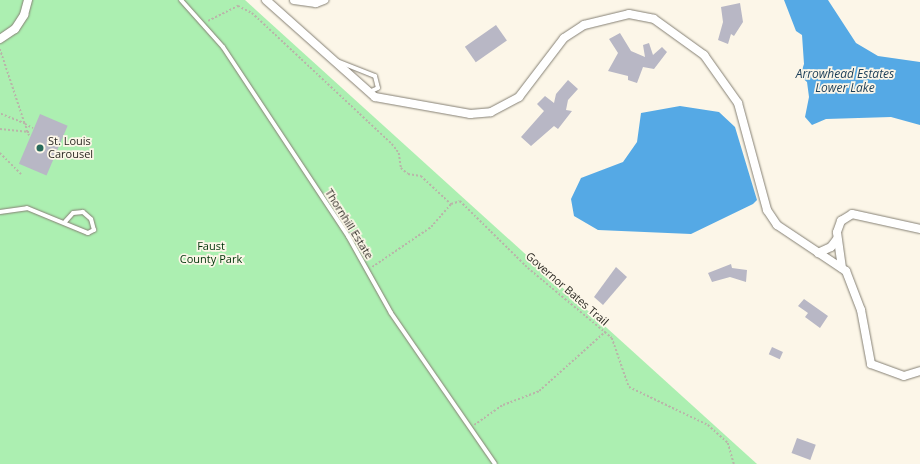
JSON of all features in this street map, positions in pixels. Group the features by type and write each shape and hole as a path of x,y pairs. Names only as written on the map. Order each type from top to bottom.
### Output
{"street":[{"path":"0,39 15,29 24,15 28,0"},
{"path":"266,0 375,97 470,114 490,112 519,97 564,38 584,25 629,14 654,19 704,55 724,80 738,103 767,210 788,235 842,268"},
{"path":"294,0 324,0"},
{"path":"920,229 852,214 841,221 837,239 842,268 861,310 871,364 904,376 920,371"},
{"path":"818,253 831,247 837,239"}],"lane":[{"name":"Thornhill Estate","path":"181,0 223,47 367,270 391,313 472,427 495,464"},
{"path":"333,60 375,76 378,88 369,92"},
{"path":"0,212 27,208 65,222 88,233 94,230 91,219 83,212 73,213 65,222"}],"path":[{"path":"204,24 238,6 252,13 392,144 400,153 401,168 421,176 451,204 431,227 367,270"},
{"path":"0,49 29,136"},
{"path":"0,114 32,128"},
{"path":"0,129 31,132"},
{"path":"0,153 20,174"},
{"name":"Governor Bates Trail","path":"451,204 460,201 528,268 605,332 617,346 629,388 708,425 728,443 734,464"},
{"path":"472,427 503,405 539,391 605,332"}],"green space":[{"name":"Faust County Park","path":"0,0 245,0 757,464 0,464"}],"water":[{"name":"Arrowhead Estates Lower Lake","path":"784,0 828,0 856,43 878,56 920,62 920,125 891,117 826,119 812,125 805,117 809,97 807,82 800,76 804,64 802,35 796,31"},
{"path":"680,106 719,112 735,127 757,200 753,204 691,234 598,230 574,216 571,199 581,178 623,162 637,142 641,113"}],"building":[{"path":"740,3 743,22 734,36 731,34 728,44 718,40 723,22 721,7"},
{"path":"496,25 507,41 476,62 465,47"},
{"path":"620,33 631,51 645,57 643,45 649,43 653,55 662,47 667,52 654,69 643,67 637,83 628,80 628,76 608,71 618,53 609,39"},
{"path":"568,80 578,89 568,100 566,110 572,111 558,129 554,126 531,146 521,137 544,111 537,104 545,96 554,103 556,94"},
{"name":"St. Louis Carousel","path":"40,114 68,126 47,175 19,164"},
{"path":"731,264 732,268 747,270 746,282 730,277 712,282 708,273"},
{"path":"616,267 627,277 603,305 594,297"},
{"path":"804,299 828,316 820,328 805,317 808,313 798,306"},
{"path":"772,347 783,352 780,359 769,354"},
{"path":"797,438 816,445 810,460 792,453"}],"place":[{"name":"St. Louis Carousel","path":"40,148"}]}
